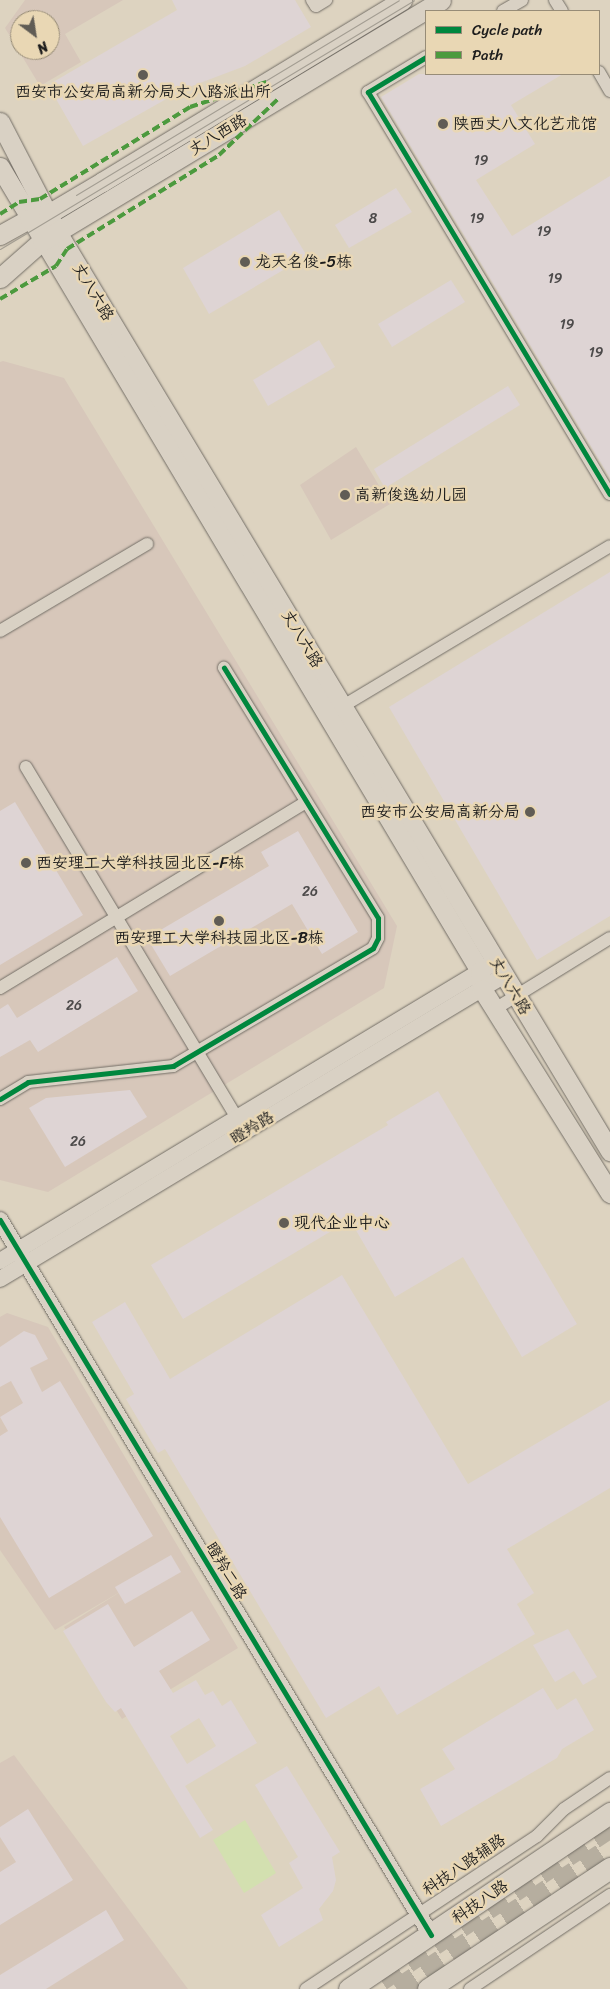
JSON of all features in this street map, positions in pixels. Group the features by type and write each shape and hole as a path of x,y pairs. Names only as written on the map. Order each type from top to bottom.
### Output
{"main road":[{"name":"丈八西路","path":"0,234 29,219 48,214 402,0"},
{"name":"丈八西路","path":"0,278 49,236 441,0"},
{"name":"丈八六路","path":"0,122 48,214 49,236 490,975 515,996 610,1151"},
{"name":"丈八六路","path":"0,167 29,219 49,236 343,706 490,975 495,1009 610,1194"},
{"name":"科技八路","path":"349,1989 610,1813"},
{"path":"428,1989 610,1868"}],"street":[{"path":"312,0 316,6 326,0"},
{"path":"505,10 522,0"},
{"path":"425,58 368,92 610,494"},
{"path":"600,74 610,91"},
{"path":"0,631 147,544"},
{"path":"343,706 610,546"},
{"path":"0,1099 28,1082 173,1066 198,1054 373,948 378,938 378,918 224,668"},
{"path":"26,767 237,1118"},
{"path":"0,988 306,802"},
{"path":"495,1009 610,938"},
{"name":"瞪羚路","path":"0,1280 22,1257 237,1118 490,975"},
{"name":"瞪羚路","path":"0,1261 22,1257 490,975"},
{"name":"瞪羚二路","path":"0,1220 431,1935"},
{"name":"科技八路辅路","path":"306,1989 537,1836 564,1809 610,1778"},
{"path":"470,1989 610,1895"}],"shaded area":[{"path":"25,0 123,0 65,34 81,62 40,86 24,60 60,60 60,10 18,10"},
{"path":"10,21 10,36 5,28"},
{"path":"3,361 64,378 397,926 384,988 48,1192 0,1180 0,362"},
{"name":"高新俊逸幼儿园","path":"356,447 390,504 331,540 300,485"},
{"path":"7,1313 48,1327 238,1648 122,1719 64,1627 125,1589 55,1630 0,1550 0,1317"},
{"path":"14,1755 188,1989 0,1989 0,1763"}],"green space":[{"path":"245,1820 276,1873 244,1893 213,1840"}],"building":[{"name":"西安市公安局高新分局丈八路派出所","path":"172,0 295,0 311,27 245,66 184,89 83,146 48,85 177,10"},
{"path":"419,74 561,75 511,105 535,144 476,180 512,236 610,176 610,478 381,97"},
{"path":"396,188 412,212 349,248 335,225"},
{"name":"龙天名俊-5栋","path":"279,210 307,256 209,314 183,268"},
{"path":"451,280 465,302 392,347 378,324"},
{"path":"319,340 335,367 268,406 253,380"},
{"path":"508,386 520,405 385,488 374,469"},
{"name":"西安市公安局高新分局","path":"610,572 610,916 537,960 389,707"},
{"name":"西安理工大学科技园北区-F栋","path":"15,802 83,915 0,965 0,811"},
{"path":"298,831 358,932 322,954 292,904 170,976 147,938 269,866 261,852"},
{"path":"117,957 138,991 38,1052 30,1040 0,1057 0,1009 8,1004 17,1018"},
{"path":"130,1090 147,1117 65,1167 29,1108 46,1098"},
{"name":"现代企业中心","path":"438,1091 577,1324 522,1357 463,1257 395,1297 350,1220 183,1319 151,1265 388,1125 386,1122"},
{"path":"342,1275 468,1484 610,1400 610,1488 507,1549 534,1593 517,1604 535,1634 397,1715 379,1686 326,1718 165,1449 158,1453 126,1399 134,1394 92,1322 125,1302 170,1379"},
{"path":"24,1331 35,1335 48,1359 30,1368 42,1392 60,1381 153,1536 49,1598 0,1517 0,1436 8,1431 0,1417 23,1403 11,1381 0,1387 0,1347"},
{"path":"171,1555 181,1572 125,1604 115,1587"},
{"path":"108,1604 134,1647 192,1611 210,1640 159,1671 173,1693 196,1680 205,1695 213,1691 222,1706 231,1700 257,1743 185,1786 213,1830 200,1838 121,1708 115,1712 106,1702 63,1631","holes":["199,1718 216,1746 187,1764 170,1736"]},
{"path":"568,1629 597,1677 583,1685 574,1671 555,1682 533,1645"},
{"path":"543,1688 557,1710 576,1698 594,1730 562,1749 557,1758 441,1826 420,1789 455,1769 442,1749"},
{"path":"287,1766 340,1852 332,1857 336,1880 333,1891 319,1909 323,1920 279,1947 261,1915 303,1888 289,1863 298,1857 255,1785"},
{"path":"28,1809 73,1880 0,1925 0,1872 16,1862 0,1837 0,1827"},
{"path":"106,1910 124,1940 46,1989 0,1989 0,1975"}],"tunnel":[{"path":"381,1980 610,1827"},
{"path":"397,1989 610,1848"}],"tram line":[{"path":"76,195 399,0"},
{"path":"0,249 414,0"}],"marked path":[{"path":"0,214 19,202 40,199 190,107 269,81"},
{"path":"0,299 56,266 67,249 219,155 279,98"}],"cycle path":[{"path":"425,58 368,92 610,494"},
{"path":"0,1099 28,1082 173,1066 373,948 378,938 378,918 224,668"},
{"path":"0,1220 431,1935"}],"place":[{"name":"西安市公安局高新分局丈八路派出所","path":"143,75"},
{"name":"陕西丈八文化艺术馆","path":"443,124"},
{"name":"龙天名俊-5栋","path":"245,262"},
{"name":"高新俊逸幼儿园","path":"345,495"},
{"name":"西安市公安局高新分局","path":"530,812"},
{"name":"西安理工大学科技园北区-F栋","path":"26,863"},
{"name":"西安理工大学科技园北区-B栋","path":"219,921"},
{"name":"现代企业中心","path":"284,1223"}]}
